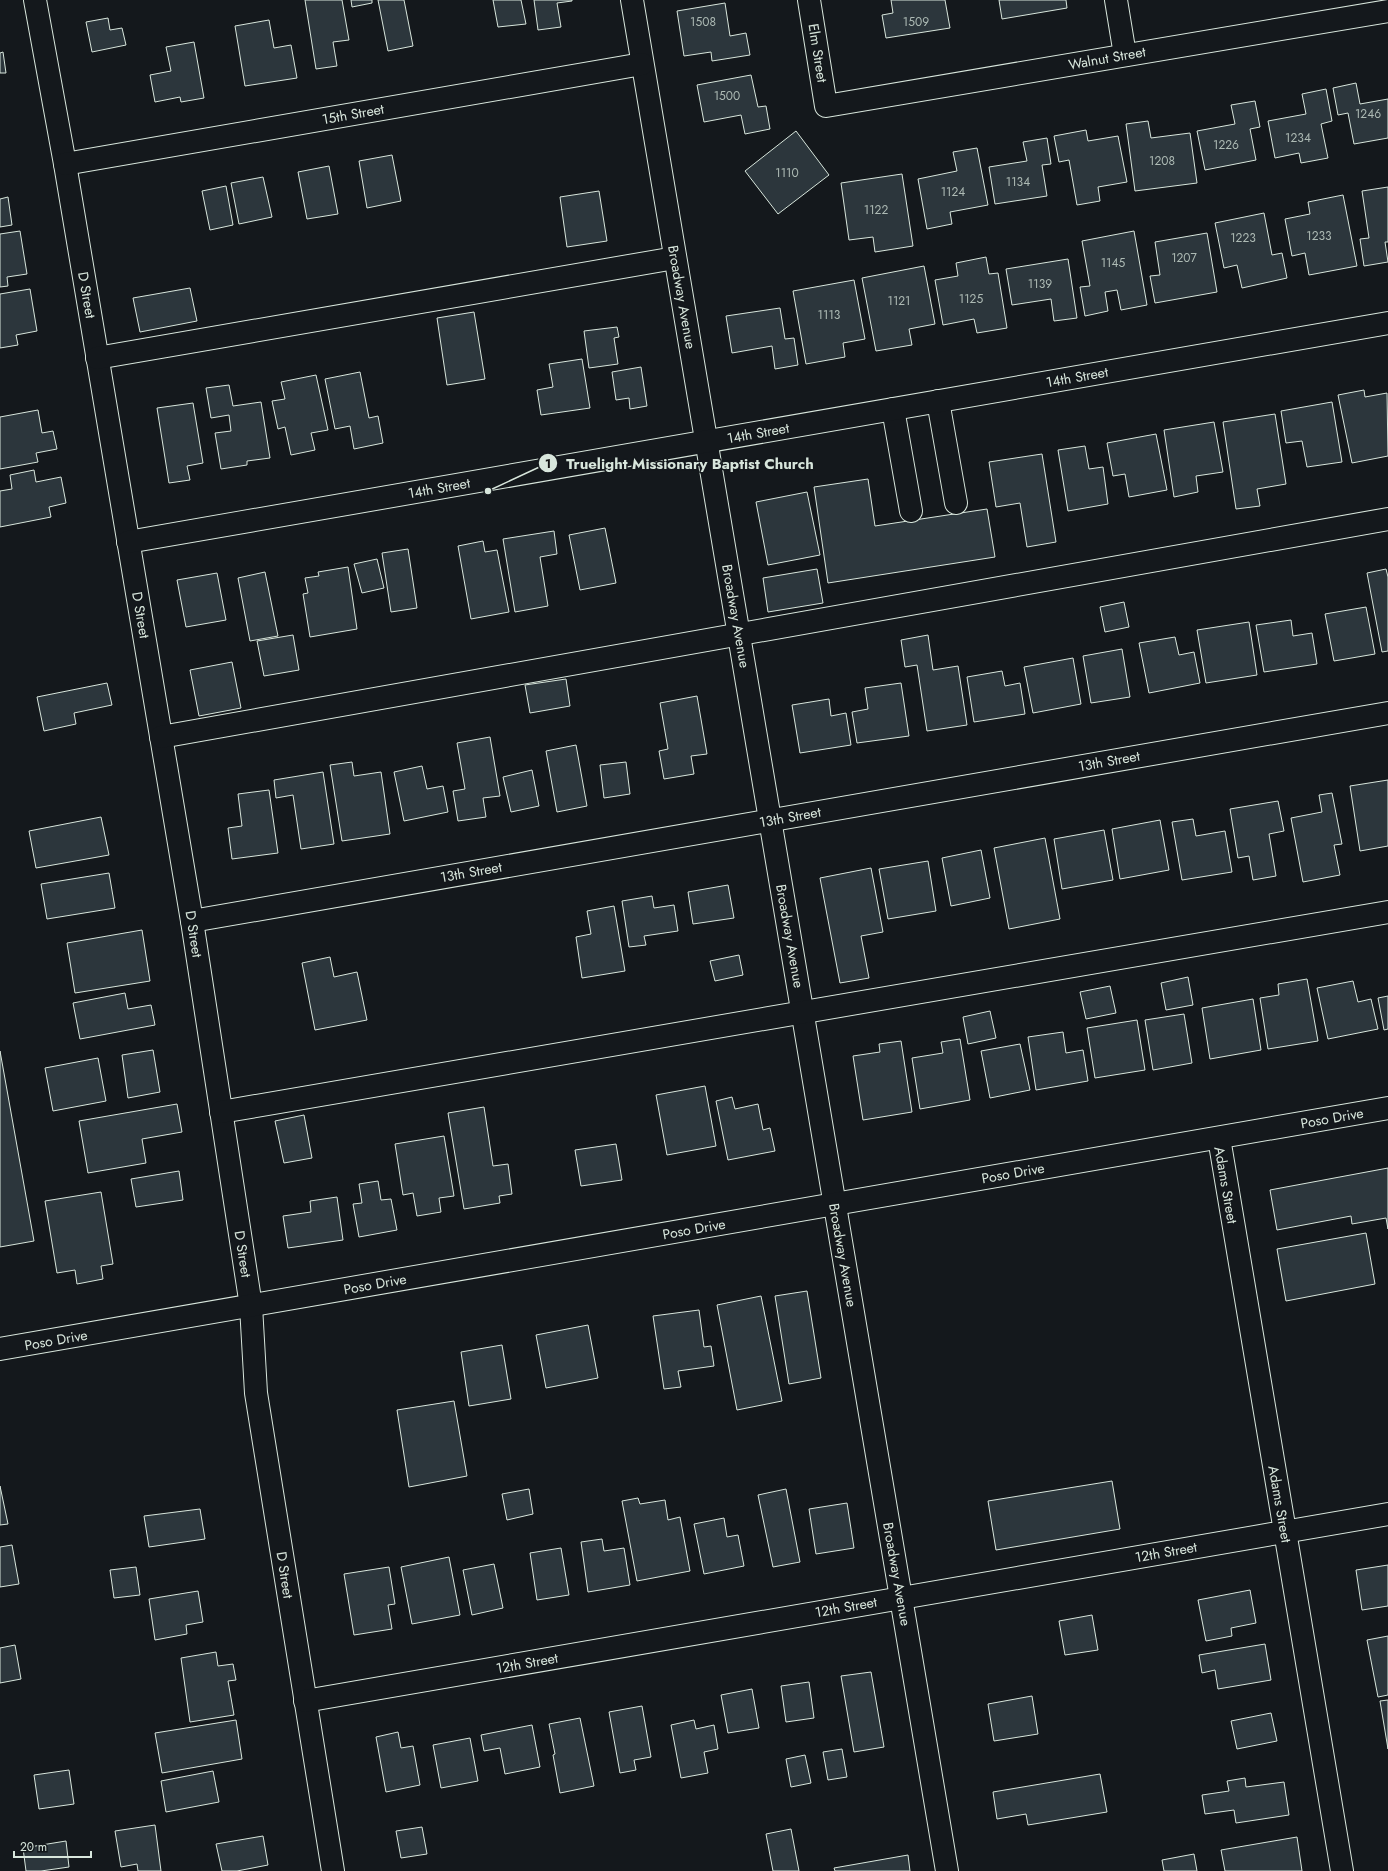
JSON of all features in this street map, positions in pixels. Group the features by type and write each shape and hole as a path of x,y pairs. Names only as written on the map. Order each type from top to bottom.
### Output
{"street":[{"name":"D Street","path":"35,0 192,921 251,1306 256,1393 333,1871"},
{"name":"Broadway Avenue","path":"632,0 947,1871"},
{"name":"Elm Street","path":"809,0 826,106"},
{"path":"1116,0 1125,55"},
{"name":"Walnut Street","path":"826,106 1388,11"},
{"name":"15th Street","path":"64,164 642,64"},
{"path":"97,358 675,258"},
{"name":"14th Street","path":"128,542 1388,323"},
{"path":"938,401 956,502"},
{"path":"893,409 911,511"},
{"path":"161,737 1388,519"},
{"name":"13th Street","path":"192,921 1388,713"},
{"path":"221,1112 1388,912"},
{"name":"Poso Drive","path":"0,1350 1388,1108"},
{"name":"Adams Street","path":"1218,1138 1342,1871"},
{"name":"12th Street","path":"305,1701 1388,1514"}],"building":[{"path":"305,0 342,0 349,40 333,42 337,66 316,69"},
{"path":"351,0 372,0 372,3 352,7"},
{"path":"378,0 404,0 413,46 388,51"},
{"path":"493,0 521,0 526,24 498,27"},
{"path":"534,0 572,0 557,3 561,27 538,30"},
{"path":"891,0 945,0 950,28 886,38 882,15 893,13"},
{"path":"999,0 1066,0 1067,8 1002,19"},
{"path":"725,3 730,36 746,33 750,55 712,61 711,52 684,56 677,11"},
{"path":"108,18 110,30 122,28 126,45 92,52 86,22"},
{"path":"269,20 274,48 291,45 297,78 245,86 235,26"},
{"path":"194,42 204,98 181,102 180,97 155,102 150,75 171,71 166,47"},
{"path":"3,52 6,73 0,73 0,53"},
{"path":"751,75 758,107 766,106 770,129 745,134 741,115 704,122 697,85"},
{"path":"1356,83 1360,104 1388,99 1388,138 1354,144 1348,113 1338,115 1333,88"},
{"path":"1326,89 1332,121 1321,124 1328,158 1301,163 1299,153 1275,158 1268,121 1306,114 1302,94"},
{"path":"1255,101 1260,127 1250,129 1256,160 1205,170 1197,131 1235,124 1231,105"},
{"path":"1148,121 1151,138 1190,133 1197,183 1135,191 1126,124"},
{"path":"1086,130 1088,141 1118,136 1127,182 1098,187 1100,201 1077,205 1069,160 1059,162 1054,136"},
{"path":"796,131 829,175 778,214 745,171"},
{"path":"1047,138 1051,164 1042,165 1047,196 995,204 989,167 1027,161 1023,142"},
{"path":"977,148 988,205 950,212 952,224 927,229 918,179 957,171 953,152"},
{"path":"392,155 401,201 367,208 359,161"},
{"path":"329,166 338,214 307,219 298,172"},
{"path":"902,174 913,246 875,252 873,237 849,240 841,183"},
{"path":"263,177 272,217 239,224 231,183"},
{"path":"226,186 233,225 210,230 202,191"},
{"path":"1388,187 1388,242 1385,242 1388,262 1364,266 1360,239 1369,238 1362,191"},
{"path":"599,191 607,241 567,247 560,197"},
{"path":"1343,195 1357,266 1309,275 1305,253 1292,256 1285,219 1310,214 1308,202"},
{"path":"8,197 12,225 0,227 0,199"},
{"path":"1264,213 1272,255 1282,253 1287,278 1242,288 1237,265 1224,268 1215,223"},
{"path":"20,231 27,274 7,277 8,286 0,287 0,234"},
{"path":"1134,231 1147,305 1121,310 1117,290 1105,292 1108,311 1085,316 1080,287 1090,286 1082,241"},
{"path":"1207,233 1217,292 1155,303 1150,276 1160,275 1155,242"},
{"path":"986,257 989,274 998,273 1007,328 977,333 974,319 943,325 935,280 958,276 956,263"},
{"path":"1068,259 1077,318 1054,321 1051,299 1012,305 1006,269"},
{"path":"924,266 935,324 909,329 912,345 876,351 862,278"},
{"path":"854,280 865,339 843,343 845,357 806,364 793,291"},
{"path":"190,288 197,321 140,332 133,298"},
{"path":"30,289 37,331 16,335 18,345 0,348 0,294"},
{"path":"780,308 785,339 794,338 798,365 775,369 772,346 732,353 726,316"},
{"path":"474,312 485,379 447,385 437,318"},
{"path":"617,327 619,337 614,338 618,364 589,368 584,331"},
{"path":"582,359 590,408 541,415 537,390 553,387 549,364"},
{"path":"641,367 647,406 630,409 629,398 616,400 612,372"},
{"path":"360,372 369,418 378,416 383,443 354,449 350,426 335,429 325,379"},
{"path":"316,375 328,430 311,433 315,450 291,455 285,427 278,429 272,401 285,399 281,382"},
{"path":"229,385 233,406 261,402 270,458 247,461 247,465 221,469 215,433 231,431 229,415 211,418 206,388"},
{"path":"1364,390 1365,397 1387,393 1388,456 1352,463 1338,395"},
{"path":"1332,402 1342,462 1307,467 1302,441 1286,443 1281,411"},
{"path":"193,403 203,463 187,466 190,480 169,483 157,408"},
{"path":"38,410 42,433 53,431 57,449 36,453 38,462 0,469 0,417"},
{"path":"1275,414 1286,484 1257,489 1260,506 1236,509 1223,422"},
{"path":"1214,422 1223,472 1196,476 1198,492 1174,497 1164,430"},
{"path":"1156,434 1167,490 1129,497 1125,474 1113,476 1107,443"},
{"path":"1085,446 1089,469 1103,467 1108,504 1068,511 1058,450"},
{"path":"1042,454 1056,542 1027,547 1020,503 996,507 989,462"},
{"path":"34,470 36,482 61,477 66,503 49,507 51,517 0,527 0,491 12,489 10,475"},
{"path":"868,479 875,526 987,509 995,557 828,583 814,487"},
{"path":"807,492 820,555 768,565 756,502"},
{"path":"605,528 616,583 580,590 569,535"},
{"path":"554,531 557,554 540,557 548,606 515,612 503,539"},
{"path":"483,541 485,552 497,550 509,612 471,619 458,546"},
{"path":"408,549 417,608 391,612 382,553"},
{"path":"377,559 384,588 362,593 354,564"},
{"path":"348,567 357,629 310,637 303,594 308,593 305,578 319,576 318,572"},
{"path":"817,569 823,603 768,612 763,578"},
{"path":"1386,569 1388,577 1388,651 1382,652 1367,573"},
{"path":"265,572 278,636 250,641 238,578"},
{"path":"217,573 226,620 186,627 177,580"},
{"path":"1124,602 1129,627 1105,632 1100,607"},
{"path":"1366,607 1375,654 1334,661 1325,614"},
{"path":"1291,620 1293,636 1312,633 1317,664 1264,672 1256,625"},
{"path":"1249,622 1257,675 1206,683 1197,630"},
{"path":"293,635 299,670 264,676 257,641"},
{"path":"928,635 933,670 958,666 967,725 927,731 917,665 905,667 901,640"},
{"path":"1175,637 1179,655 1194,652 1200,683 1149,693 1139,643"},
{"path":"1122,649 1130,697 1091,703 1083,656"},
{"path":"1073,658 1081,704 1033,713 1024,667"},
{"path":"232,662 241,708 199,716 190,670"},
{"path":"1002,671 1005,686 1020,683 1025,714 974,722 967,677"},
{"path":"566,679 570,706 530,713 525,685"},
{"path":"107,683 112,705 74,713 76,724 44,731 37,697"},
{"path":"901,683 909,736 857,743 852,712 868,709 865,688"},
{"path":"697,696 707,754 691,756 694,774 664,779 659,751 668,749 660,703"},
{"path":"829,699 831,716 846,713 851,745 800,753 792,705"},
{"path":"490,737 500,796 483,798 486,817 458,821 453,791 465,789 457,743"},
{"path":"576,745 587,806 557,812 546,751"},
{"path":"352,762 354,776 381,772 390,834 342,841 330,765"},
{"path":"626,762 630,794 604,798 600,765"},
{"path":"422,766 427,789 443,786 448,812 404,821 394,772"},
{"path":"532,770 539,806 511,812 503,777"},
{"path":"323,772 334,844 301,849 293,795 276,798 274,780"},
{"path":"1388,780 1388,846 1360,851 1350,786"},
{"path":"269,790 278,853 232,859 228,828 242,826 238,794"},
{"path":"1332,793 1342,844 1334,845 1340,875 1303,882 1291,818 1322,812 1319,795"},
{"path":"1278,801 1284,831 1269,834 1276,876 1253,880 1249,856 1238,858 1230,809"},
{"path":"101,817 109,855 36,868 29,831"},
{"path":"1193,819 1196,836 1225,831 1232,872 1182,880 1172,822"},
{"path":"1160,820 1169,870 1120,879 1112,829"},
{"path":"1104,830 1113,880 1062,889 1054,839"},
{"path":"1045,838 1060,919 1009,929 994,848"},
{"path":"981,850 990,898 951,906 942,858"},
{"path":"928,861 936,911 888,919 879,869"},
{"path":"871,868 883,932 861,936 869,978 840,983 820,878"},
{"path":"109,873 115,908 47,919 41,884"},
{"path":"728,885 734,918 693,924 688,892"},
{"path":"652,896 654,908 674,905 678,931 644,936 646,945 629,947 622,901"},
{"path":"614,906 625,971 582,978 576,937 591,934 587,911"},
{"path":"142,930 150,981 75,993 67,943"},
{"path":"739,955 743,975 715,981 710,961"},
{"path":"330,957 334,977 357,972 367,1020 315,1030 302,963"},
{"path":"1188,977 1193,1005 1166,1010 1161,983"},
{"path":"1307,979 1318,1041 1268,1049 1260,998 1279,995 1278,984"},
{"path":"1353,981 1358,1002 1371,999 1378,1029 1328,1039 1317,988"},
{"path":"1110,986 1116,1013 1086,1019 1080,992"},
{"path":"125,993 128,1009 151,1005 155,1025 80,1039 73,1003"},
{"path":"1388,996 1388,1029 1384,1030 1378,998"},
{"path":"1253,999 1261,1050 1210,1059 1202,1008"},
{"path":"990,1011 996,1038 968,1044 963,1017"},
{"path":"1184,1014 1192,1063 1153,1070 1145,1020"},
{"path":"1137,1020 1145,1070 1095,1078 1087,1028"},
{"path":"1063,1032 1066,1053 1083,1050 1088,1081 1036,1090 1028,1037"},
{"path":"960,1039 970,1100 920,1109 912,1058 943,1053 941,1042"},
{"path":"901,1041 912,1112 863,1120 853,1056 880,1052 879,1044"},
{"path":"1020,1044 1030,1090 990,1098 981,1051"},
{"path":"153,1050 160,1092 128,1098 122,1055"},
{"path":"0,1051 34,1241 0,1247"},
{"path":"98,1058 106,1101 53,1111 45,1068"},
{"path":"705,1086 716,1146 667,1155 656,1095"},
{"path":"732,1097 735,1109 758,1104 763,1130 770,1128 775,1151 728,1160 716,1101"},
{"path":"177,1104 182,1132 142,1139 146,1163 88,1173 79,1121"},
{"path":"484,1107 493,1166 508,1164 512,1194 499,1196 500,1203 464,1209 448,1113"},
{"path":"304,1115 312,1158 284,1163 275,1121"},
{"path":"444,1136 454,1196 439,1198 441,1212 417,1216 413,1193 403,1195 395,1144"},
{"path":"616,1144 622,1180 581,1186 575,1150"},
{"path":"1388,1168 1388,1229 1386,1218 1352,1224 1351,1216 1277,1230 1270,1190"},
{"path":"179,1171 183,1200 136,1207 131,1179"},
{"path":"378,1181 381,1200 391,1199 397,1230 359,1237 353,1204 362,1203 359,1184"},
{"path":"101,1192 113,1264 101,1266 103,1279 77,1284 75,1270 57,1273 45,1201"},
{"path":"337,1197 343,1240 288,1248 283,1216 311,1212 310,1201"},
{"path":"1366,1233 1375,1284 1286,1301 1277,1249"},
{"path":"807,1291 821,1378 789,1384 775,1296"},
{"path":"761,1296 782,1401 737,1410 717,1305"},
{"path":"699,1310 704,1347 711,1346 714,1366 678,1371 681,1387 664,1389 653,1316"},
{"path":"588,1325 598,1378 546,1388 536,1335"},
{"path":"502,1345 511,1399 469,1406 461,1352"},
{"path":"454,1401 467,1476 409,1487 397,1410"},
{"path":"1112,1481 1120,1529 996,1550 988,1501"},
{"path":"0,1486 8,1524 0,1525"},
{"path":"529,1489 533,1514 507,1520 502,1494"},
{"path":"786,1489 800,1562 773,1567 758,1495"},
{"path":"638,1498 640,1504 665,1500 668,1520 680,1517 690,1571 637,1581 622,1501"},
{"path":"847,1503 854,1548 816,1554 809,1509"},
{"path":"200,1509 205,1539 149,1547 144,1516"},
{"path":"724,1518 727,1537 738,1535 744,1566 704,1574 694,1524"},
{"path":"602,1539 604,1551 624,1548 630,1585 588,1592 581,1542"},
{"path":"12,1545 19,1584 0,1587 0,1547"},
{"path":"561,1548 569,1595 537,1600 530,1553"},
{"path":"449,1557 460,1615 412,1624 401,1567"},
{"path":"494,1564 503,1608 472,1615 463,1570"},
{"path":"1388,1565 1388,1606 1362,1610 1356,1570"},
{"path":"136,1567 140,1595 114,1598 110,1570"},
{"path":"389,1567 395,1604 388,1605 392,1629 354,1635 344,1574"},
{"path":"1250,1590 1256,1623 1231,1628 1232,1636 1206,1641 1198,1600"},
{"path":"198,1591 203,1622 186,1625 187,1634 155,1640 149,1599"},
{"path":"1092,1615 1098,1650 1065,1655 1059,1621"},
{"path":"1388,1636 1388,1695 1378,1697 1367,1640"},
{"path":"1265,1644 1271,1680 1218,1689 1215,1670 1202,1673 1199,1655"},
{"path":"15,1645 21,1679 0,1683 0,1648"},
{"path":"216,1652 218,1666 233,1664 236,1680 228,1681 234,1715 190,1722 181,1658"},
{"path":"871,1672 884,1747 854,1752 841,1676"},
{"path":"809,1682 814,1718 786,1722 781,1686"},
{"path":"752,1689 759,1728 728,1733 721,1695"},
{"path":"1032,1696 1038,1734 994,1741 988,1704"},
{"path":"1388,1700 1388,1749 1380,1701"},
{"path":"642,1706 651,1757 634,1760 636,1770 620,1773 609,1712"},
{"path":"1271,1713 1277,1741 1237,1749 1231,1721"},
{"path":"580,1718 594,1786 560,1793 553,1755 555,1754 549,1724"},
{"path":"236,1720 242,1759 162,1773 155,1733"},
{"path":"694,1720 696,1729 714,1725 718,1749 704,1752 708,1773 681,1778 671,1725"},
{"path":"532,1725 540,1767 505,1774 500,1748 484,1751 481,1735"},
{"path":"398,1732 401,1748 413,1746 420,1785 386,1792 376,1737"},
{"path":"470,1738 478,1781 441,1788 433,1745"},
{"path":"842,1749 847,1777 828,1780 823,1752"},
{"path":"805,1755 811,1783 791,1787 786,1759"},
{"path":"69,1770 74,1804 39,1809 34,1775"},
{"path":"213,1771 219,1802 166,1812 161,1781"},
{"path":"1100,1774 1107,1812 1028,1825 1026,1814 997,1819 993,1792"},
{"path":"1245,1778 1246,1787 1284,1782 1289,1815 1236,1823 1234,1810 1205,1814 1202,1795 1229,1791 1227,1781"},
{"path":"155,1825 161,1871 138,1871 137,1864 121,1867 115,1831"},
{"path":"422,1827 427,1854 401,1858 396,1831"},
{"path":"791,1829 799,1871 773,1871 766,1834"},
{"path":"263,1836 268,1865 237,1871 222,1871 216,1844"},
{"path":"1297,1837 1302,1871 1225,1871 1221,1850"},
{"path":"66,1841 69,1867 41,1871 26,1871 23,1848"},
{"path":"1194,1854 1197,1871 1164,1871 1162,1860"},
{"path":"908,1855 910,1871 835,1871 834,1868"}],"place":[{"name":"Truelight Missionary Baptist Church","path":"488,491"}]}
